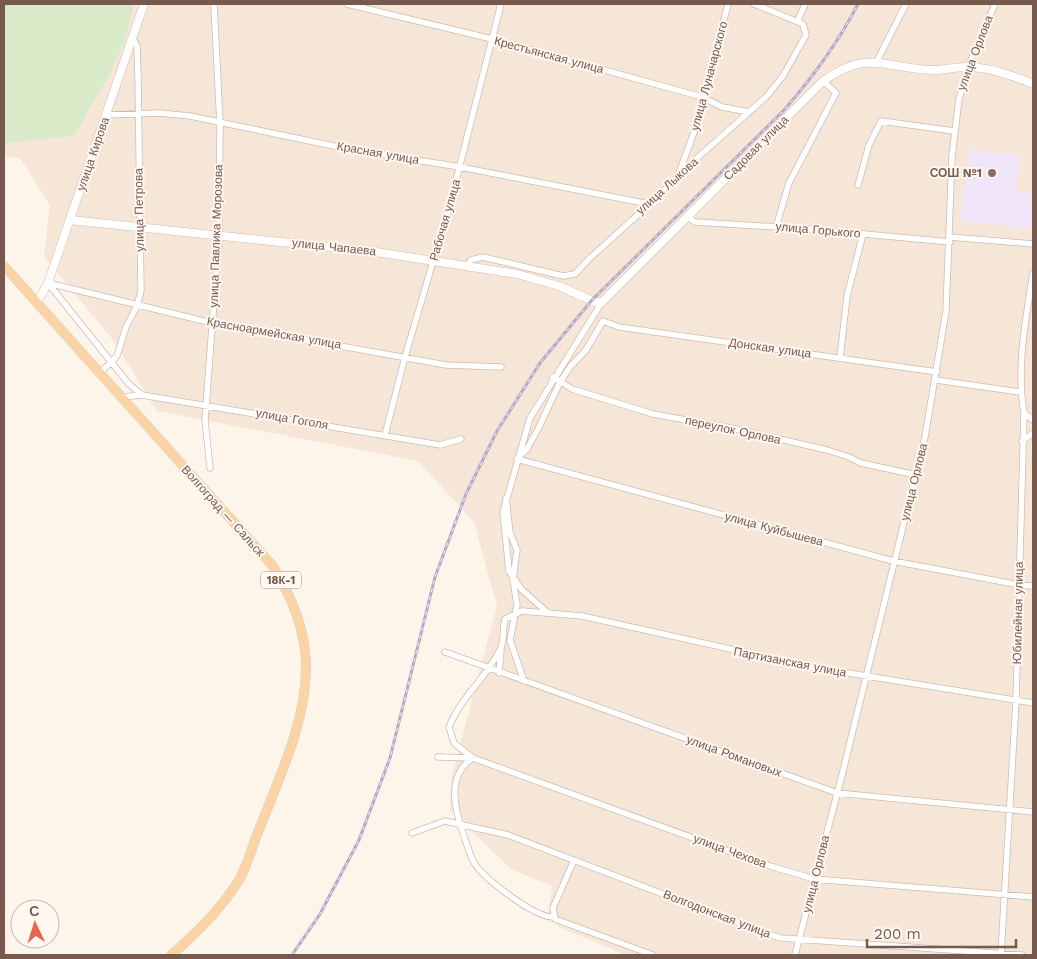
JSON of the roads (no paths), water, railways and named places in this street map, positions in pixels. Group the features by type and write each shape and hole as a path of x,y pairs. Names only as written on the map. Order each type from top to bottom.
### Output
{"main road":[{"name":"Волгоград — Сальск","path":"4,266 272,565 286,588 296,611 303,639 306,662 305,684 298,720 240,879 200,930 171,955"}],"street":[{"name":"улица Кирова","path":"36,303 48,283 144,4"},
{"name":"улица Павлика Морозова","path":"210,468 205,431 218,235 220,124 214,4"},
{"name":"Крестьянская улица","path":"346,4 492,39 702,97 722,107 749,112"},
{"name":"Рабочая улица","path":"386,435 405,357 460,167 501,4"},
{"name":"улица Луначарского","path":"678,175 696,126 702,97 728,4"},
{"path":"754,4 798,20 805,4"},
{"path":"877,61 906,4"},
{"name":"улица Орлова","path":"795,955 916,475 938,372 946,311 954,131 958,99 968,67 994,4"},
{"name":"улица Лыкова","path":"467,266 471,260 484,256 564,276 575,274 678,175 749,112 783,76 806,36 803,24 798,20"},
{"name":"улица Петрова","path":"100,373 112,362 137,306 141,291 138,56 136,42 132,37"},
{"name":"Садовая улица","path":"506,496 530,418 602,302 823,81 850,65 877,61 932,70 968,67 1020,79 1033,84"},
{"path":"776,227 789,183 836,93 823,81"},
{"name":"Красная улица","path":"106,115 139,113 190,116 220,124 354,150 460,167 649,204"},
{"path":"858,185 869,145 881,121 954,131"},
{"name":"улица Горького","path":"688,217 695,222 1033,244"},
{"name":"улица Чапаева","path":"70,220 376,252 467,266 536,279 602,302"},
{"path":"840,358 847,296 863,234"},
{"name":"Юбилейная улица","path":"1002,954 1016,701 1024,413 1020,392 1025,324 1033,273"},
{"path":"48,283 132,387 142,395"},
{"name":"Красноармейская улица","path":"48,283 212,323 446,365 502,367"},
{"name":"Донская улица","path":"560,382 570,367 586,350 603,321 618,327 938,372"},
{"name":"переулок Орлова","path":"554,377 572,389 653,414 745,431 835,452 861,463 916,475"},
{"path":"936,380 1020,392"},
{"path":"517,459 527,449 540,427 560,382"},
{"name":"улица Гоголя","path":"121,397 142,395 206,404 440,445 461,439"},
{"path":"1024,413 1033,420"},
{"path":"1022,441 1033,433"},
{"name":"улица Куйбышева","path":"517,459 893,561 1019,586 1033,586"},
{"path":"506,496 503,526 509,572 513,579 547,612"},
{"path":"506,496 510,533 517,550 513,579 517,597 510,640 524,681"},
{"path":"500,673 505,619 515,612"},
{"name":"Партизанская улица","path":"515,612 547,612 582,616 754,655 1033,704"},
{"path":"502,647 489,669 459,707 449,727 454,743 473,758 463,766 457,779 454,798 456,822 473,861 482,872 536,914 554,918 653,955"},
{"name":"улица Романовых","path":"445,652 837,793 1009,808 1033,812"},
{"name":"улица Чехова","path":"438,757 473,758 761,862 814,879 1033,897"},
{"path":"412,833 438,822 456,822"},
{"name":"Волгодонская улица","path":"456,822 508,835 768,934 799,939 971,953 1022,955"},
{"path":"554,918 553,908 574,860"}],"railway":[{"path":"292,955 320,914 359,840 390,758 435,577 466,494 497,431 540,363 592,300 795,98 833,46 858,4"}],"place":[{"name":"СОШ №1","path":"992,173"}]}
